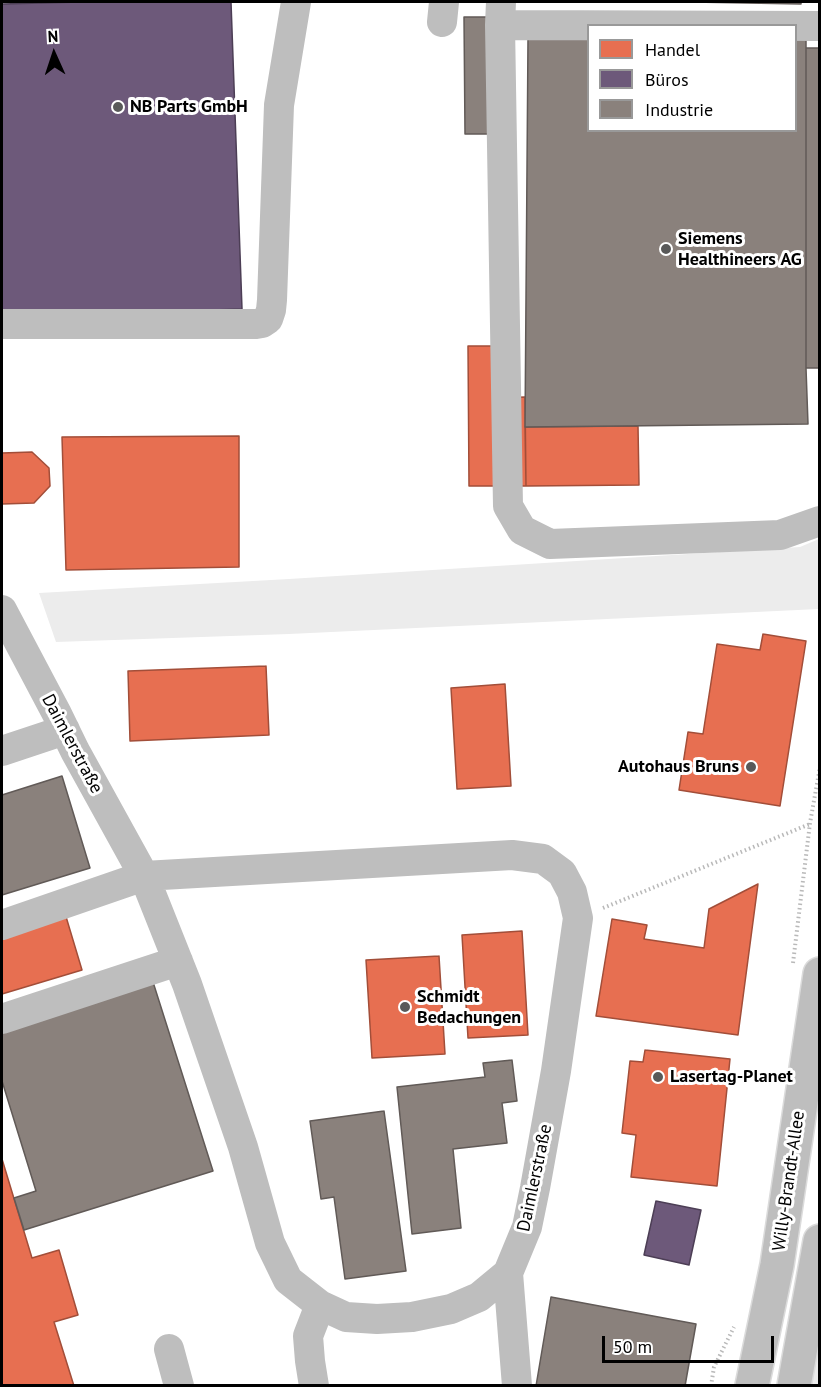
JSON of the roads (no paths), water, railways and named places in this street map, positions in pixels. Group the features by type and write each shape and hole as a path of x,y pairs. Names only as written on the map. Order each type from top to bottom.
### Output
{"main road":[{"name":"Willy-Brandt-Allee","path":"752,1386 777,1265 819,974"},
{"path":"794,1386 819,1241"}],"street":[{"path":"2,324 256,324 268,319 271,310 279,105 296,2"},
{"path":"770,24 501,13 508,506 522,530 550,544 780,535 819,521"},
{"path":"797,25 819,26"},
{"name":"Daimlerstraße","path":"2,610 75,751 144,876 187,984 243,1147 270,1243 288,1280 320,1305 346,1317 377,1319 412,1317 451,1309 478,1297 508,1273 527,1227 535,1188 556,1071 578,918 572,892 562,873 543,859 512,855 144,876"},
{"path":"2,733 61,722"},
{"path":"2,752 61,722"},
{"path":"2,925 144,876"},
{"path":"2,1019 178,961"},
{"path":"508,1273 517,1386"},
{"path":"314,1386 308,1336 320,1305"},
{"path":"169,1350 179,1386"}],"place":[{"name":"NB Parts GmbH","path":"118,107"},
{"name":"Siemens Healthineers AG","path":"666,249"},
{"name":"Autohaus Bruns","path":"751,767"},
{"name":"Schmidt Bedachungen","path":"405,1007"},
{"name":"Lasertag-Planet","path":"658,1077"}]}
